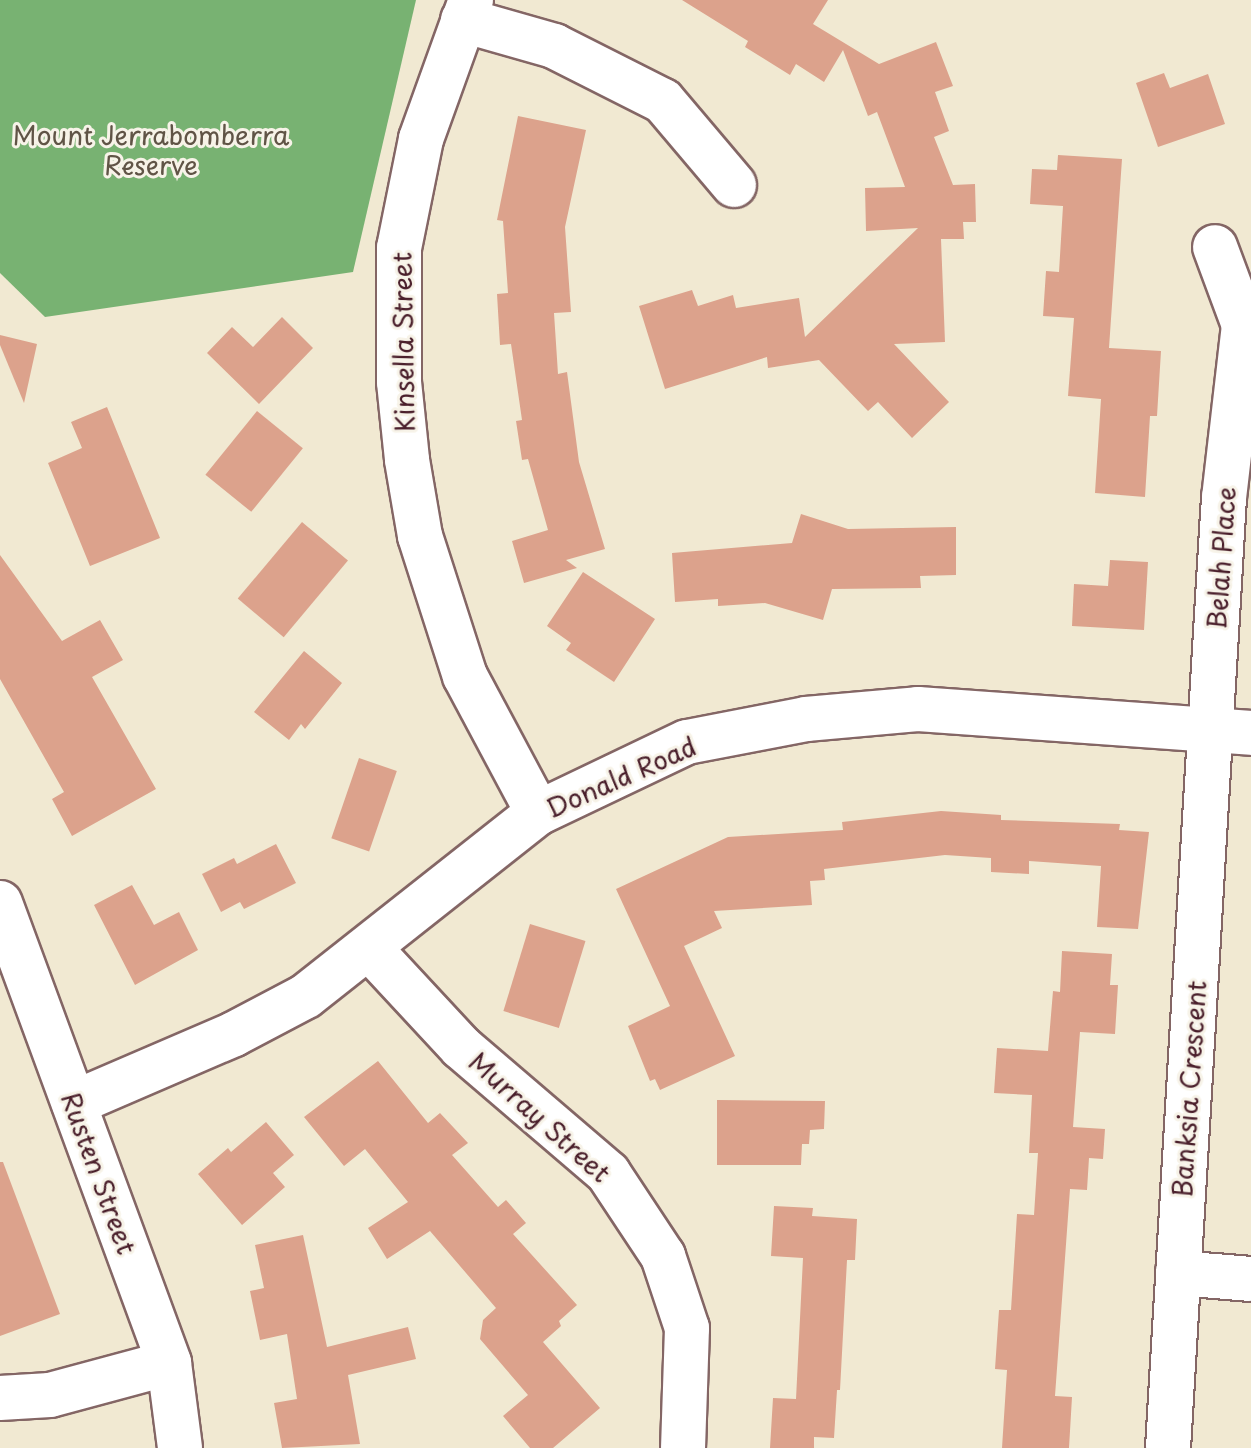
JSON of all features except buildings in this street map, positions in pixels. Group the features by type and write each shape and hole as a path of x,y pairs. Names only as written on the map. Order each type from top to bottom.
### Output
{"street":[{"path":"467,10 554,46 663,101 734,185"},
{"name":"Kinsella Street","path":"467,10 421,139 399,248 399,382 407,460 420,536 465,676 538,813"},
{"name":"Belah Place","path":"1215,247 1244,325 1224,498 1231,732"},
{"name":"Donald Road","path":"74,1103 234,1034 306,996 370,949 538,813 687,742 806,719 918,709 1231,732"},
{"name":"Banksia Crescent","path":"1168,1448 1178,1273 1231,732"},
{"name":"Rusten Street","path":"0,903 169,1363 180,1448"},
{"name":"Murray Street","path":"370,949 461,1047 608,1173 663,1256 687,1328 683,1448"},
{"path":"1178,1273 1251,1279"},
{"path":"0,1398 50,1395 169,1363"}],"green space":[{"name":"Mount Jerrabomberra Reserve","path":"0,0 416,0 353,272 45,317 0,273"}]}
